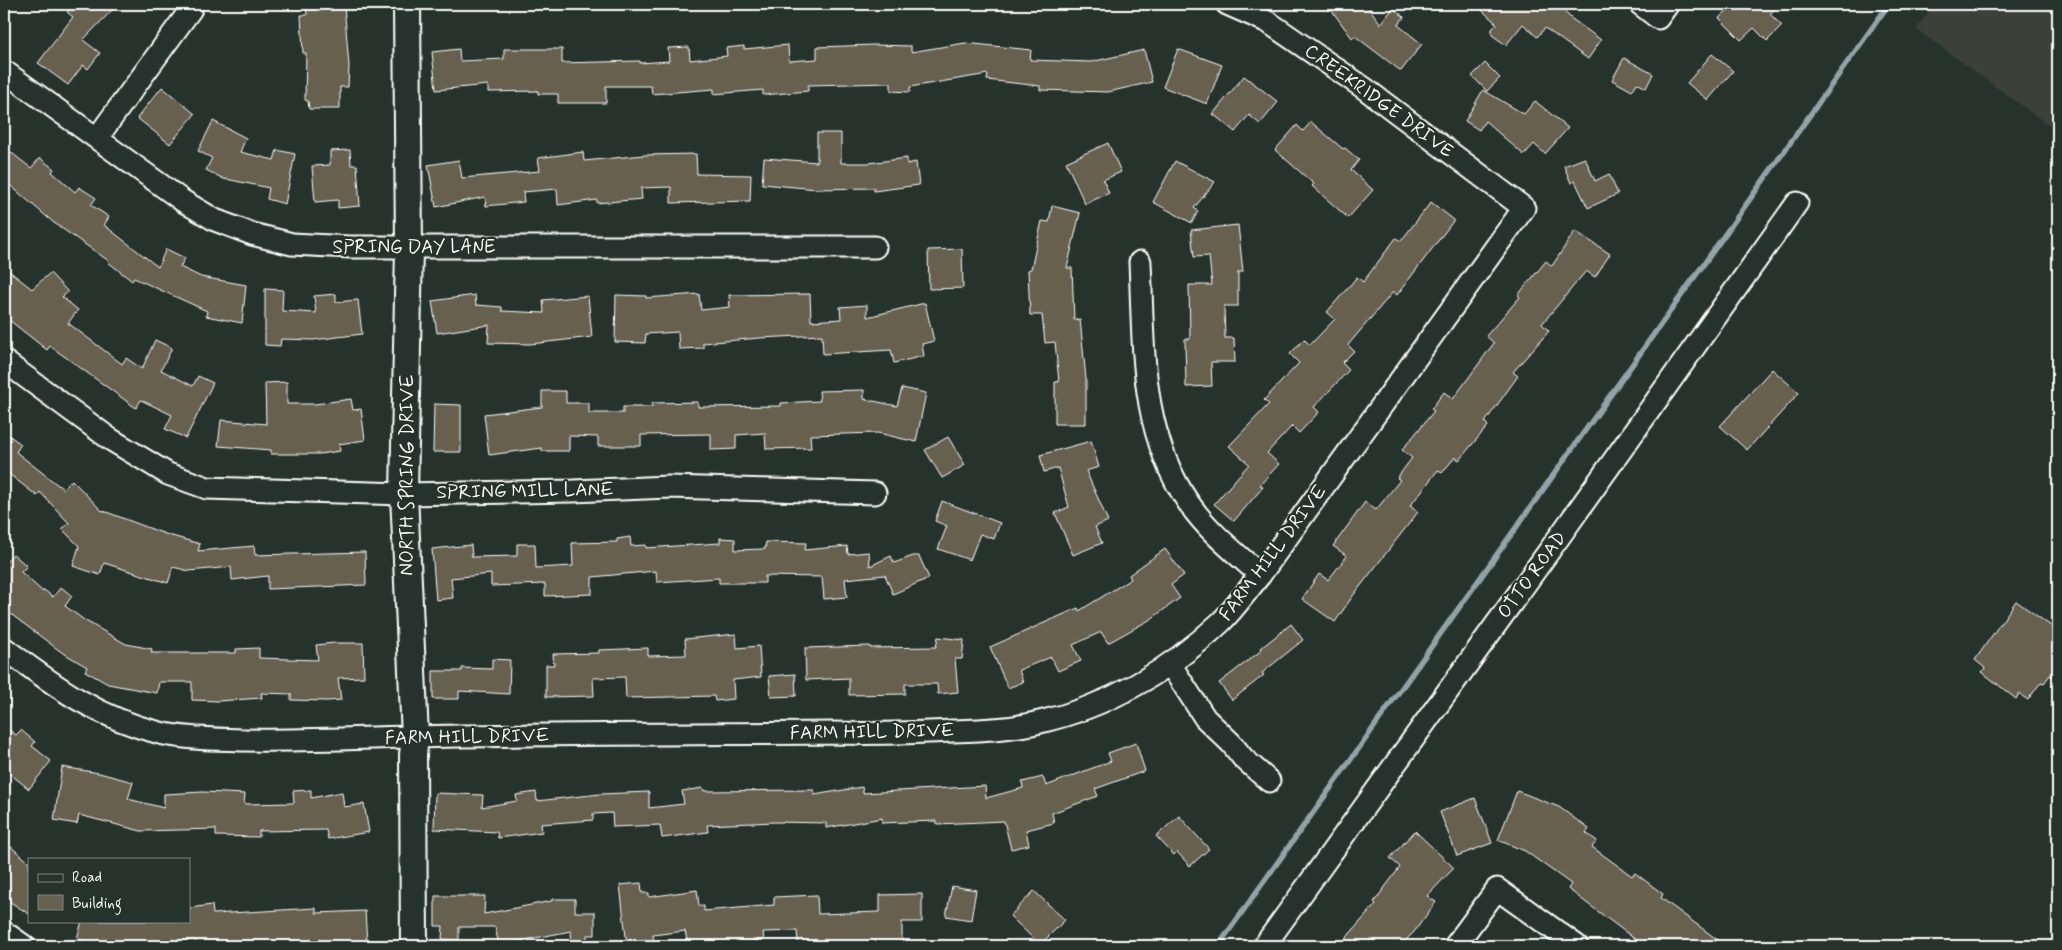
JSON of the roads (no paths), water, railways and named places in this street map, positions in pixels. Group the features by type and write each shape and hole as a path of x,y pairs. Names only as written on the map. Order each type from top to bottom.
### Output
{"street":[{"name":"NORTH SPRING DRIVE","path":"407,4 409,248 404,494 415,737 413,756 414,946"},
{"name":"CREEKRIDGE DRIVE","path":"1227,4 1274,26 1364,88 1524,208"},
{"path":"1640,4 1663,11"},
{"path":"97,138 191,9"},
{"name":"SPRING DAY LANE","path":"4,71 184,201 215,220 252,234 292,244 350,248 875,247"},
{"name":"OTTO ROAD","path":"1264,946 1562,534 1797,203"},
{"name":"FARM HILL DRIVE","path":"4,648 57,687 118,721 162,734 208,739 278,741 415,737 892,734 996,730 1039,723 1075,713 1137,686 1192,648 1223,620 1260,575 1524,208"},
{"path":"1140,262 1149,406 1158,440 1171,473 1191,505 1214,533 1260,575"},
{"name":"SPRING MILL LANE","path":"4,361 110,439 168,474 207,488 404,494 670,487 875,493"},
{"path":"1170,664 1205,718 1231,743 1243,758 1269,781"},
{"path":"1454,946 1497,889 1577,946"},
{"path":"4,932 24,946"}],"waterway":[{"path":"1218,946 1889,4"}]}
